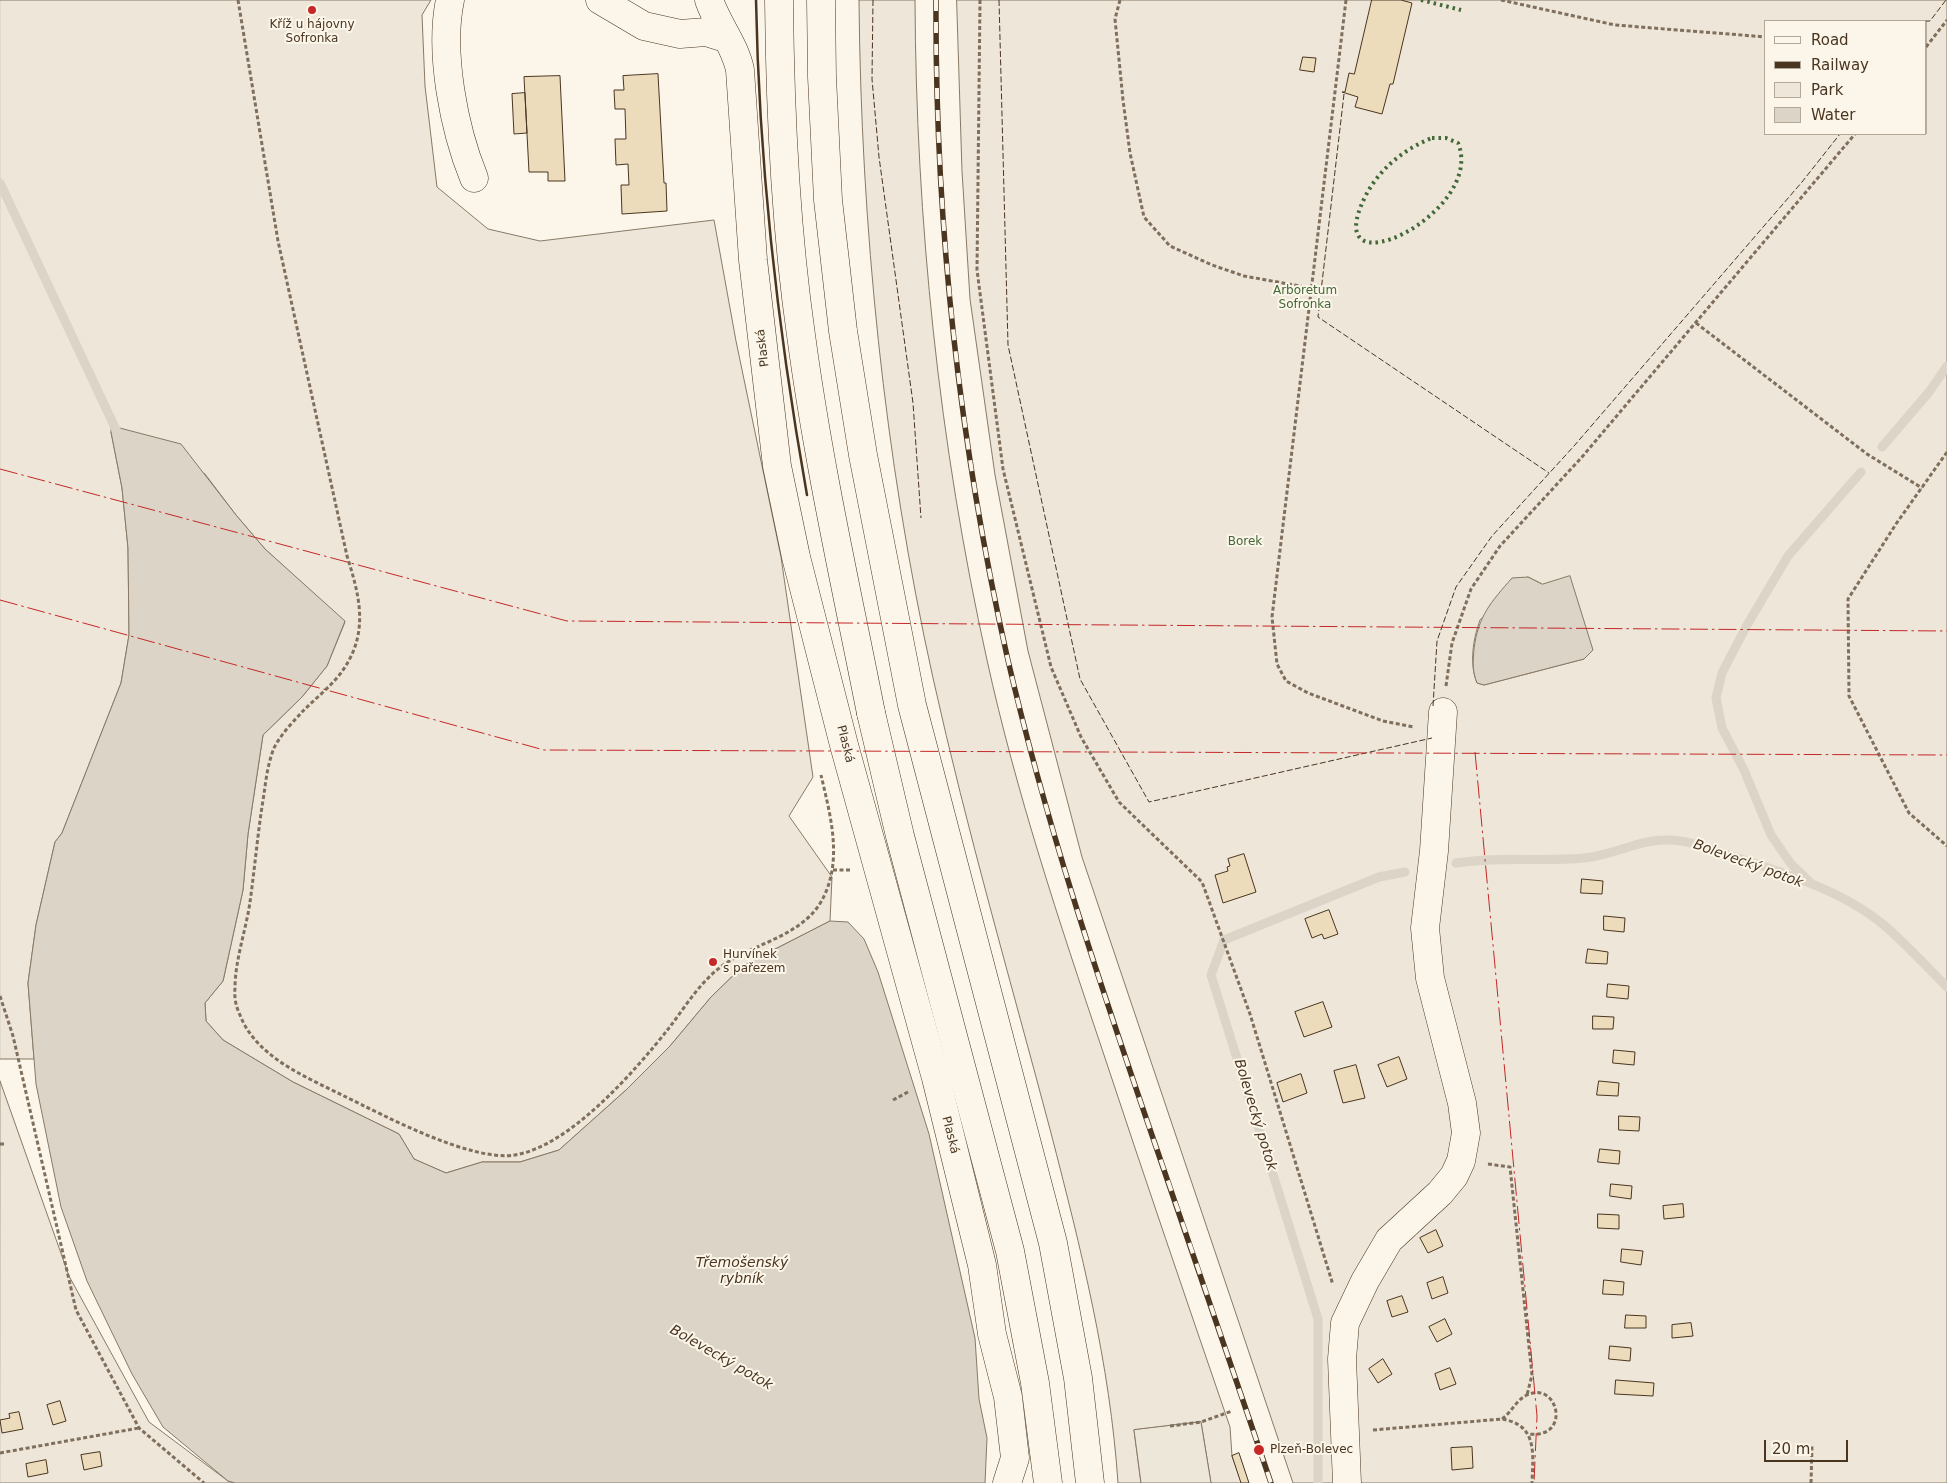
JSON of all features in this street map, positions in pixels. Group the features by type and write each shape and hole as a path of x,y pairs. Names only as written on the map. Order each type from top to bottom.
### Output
{"main road":[{"path":"450,0 446,18 451,95 464,154 474,178"},
{"path":"600,0 644,26 680,34 706,32 725,38"},
{"name":"Plaská","path":"709,0 716,21 725,38 736,52 740,70 752,251 777,466 796,557 844,745 936,1078 982,1265 992,1334 1008,1397 1015,1458 1007,1483"},
{"path":"779,0 780,79 786,201 800,334 821,460 871,713 900,836 1010,1251 1035,1383 1048,1483"},
{"path":"821,0 822,77 828,200 843,331 863,455 912,705 1053,1243 1078,1378 1090,1483"},
{"path":"1347,1483 1342,1358 1344,1323 1365,1281 1389,1240 1440,1193 1462,1161 1466,1133 1462,1103 1430,978 1426,928 1434,851 1432,720"}],"path":[{"path":"238,0 278,241 347,556 359,595 361,619 355,647 344,669 288,728 275,746 269,762 257,831 250,903 234,986 240,1016 250,1034 260,1047 277,1059 341,1095 396,1120 483,1155 517,1155 542,1147 562,1135 622,1082 666,1032 704,982 721,967 796,928 806,920 825,896 833,870 833,829 820,769"},
{"path":"980,0 977,270 1003,469 1050,667 1081,737 1120,802 1202,882 1250,1014 1344,1323"},
{"path":"1120,0 1115,19 1121,82 1130,153 1144,217 1170,246 1212,266 1244,276 1311,288"},
{"path":"1346,0 1272,617 1277,664 1286,681 1308,693 1383,722 1432,720 1452,643 1471,589 1500,546 1582,457 1855,135"},
{"path":"1501,0 1615,25 1764,37"},
{"path":"1927,46 1947,20"},
{"path":"1696,323 1867,454 1922,488"},
{"path":"1947,452 1896,524 1848,599 1849,696 1909,813 1947,846"},
{"path":"833,870 853,870"},
{"path":"0,996 22,1072 76,1310 139,1428 204,1483"},
{"path":"893,1100 916,1088"},
{"path":"1462,1161 1510,1167 1532,1375 1527,1395"},
{"path":"1502,1419 1514,1410 1520,1399 1527,1395 1540,1393 1546,1396 1555,1405 1556,1419 1549,1430 1543,1434 1529,1434"},
{"path":"1170,1426 1201,1422 1232,1411"},
{"path":"1344,1433 1437,1422 1512,1420 1529,1434 1533,1453 1532,1483"},
{"path":"0,1453 139,1428"},
{"path":"1811,1483 1812,1446"}],"green space":[{"path":"0,0 431,0 422,15 425,86 437,187 488,229 540,241 714,220 736,341 781,557 813,777 789,816 832,877 830,921 744,965 711,997 670,1046 626,1090 559,1150 520,1162 482,1162 446,1173 414,1159 399,1134 293,1082 223,1040 206,1021 205,1003 223,981 243,890 248,834 263,735 302,697 327,666 345,622 265,549 205,474 111,432 122,488 128,548 129,635 121,683 62,833 55,842 36,925 28,983 34,1059 0,1059"},
{"path":"859,0 915,0 920,166 933,332 943,415 956,497 970,579 987,660 1011,758 1039,856 1118,1097 1230,1427 1232,1456 1242,1483 1211,1483 1201,1422 1134,1430 1141,1483 1118,1483 1108,1394 1093,1307 1051,1133 946,735 916,595 901,511 878,341 870,256 861,85"},
{"path":"957,0 1947,0 1947,1483 1293,1483 1082,857 1028,651 995,475 970,299 962,171","holes":["1528,577 1542,584 1584,659 1484,685 1477,683 1473,668 1473,652 1475,635 1480,620"]},
{"path":"0,1081 69,1276 149,1422 228,1481 235,1483 0,1483"}],"shaded area":[{"path":"1201,1422 1211,1483 1141,1483 1134,1430"}],"water":[{"name":"Třemošenský rybník","path":"112,426 181,444 265,549 345,621 327,666 302,697 263,735 248,834 243,890 223,981 205,1003 206,1021 223,1040 293,1082 399,1134 414,1159 446,1173 482,1162 520,1162 559,1150 626,1090 670,1046 711,997 744,965 830,921 848,922 864,939 878,972 929,1134 975,1338 979,1399 987,1438 985,1483 235,1483 228,1481 163,1427 132,1374 87,1281 61,1207 36,1084 28,983 36,925 55,842 62,833 121,683 129,635 128,548 122,488 111,432"},
{"path":"1570,576 1593,650 1584,659 1484,685 1477,683 1474,674 1474,649 1482,618 1492,602 1512,578 1528,577 1542,584"}],"building":[{"path":"1372,0 1401,0 1412,3 1393,84 1390,84 1382,114 1355,107 1358,97 1342,92 1345,92 1349,73 1354,74"},
{"path":"1303,57 1316,58 1314,72 1300,70"},
{"path":"658,74 667,211 622,214 621,185 629,185 628,164 616,165 615,139 626,139 625,109 615,109 614,90 624,90 623,76"},
{"path":"560,76 565,181 548,181 548,172 529,172 524,77"},
{"path":"525,93 527,133 514,134 512,94"},
{"path":"1244,854 1256,892 1223,903 1215,875 1228,871 1227,867 1230,866 1228,859"},
{"path":"1582,879 1603,881 1602,894 1581,893"},
{"path":"1329,910 1338,934 1324,939 1322,934 1312,938 1305,919"},
{"path":"1604,916 1625,918 1624,932 1604,930"},
{"path":"1588,949 1608,952 1607,964 1586,963"},
{"path":"1608,984 1629,986 1628,999 1607,997"},
{"path":"1323,1002 1332,1027 1304,1037 1295,1012"},
{"path":"1593,1016 1614,1017 1613,1029 1593,1029"},
{"path":"1614,1050 1635,1052 1634,1065 1613,1063"},
{"path":"1399,1057 1407,1079 1387,1087 1378,1065"},
{"path":"1356,1065 1365,1098 1343,1103 1334,1071"},
{"path":"1301,1074 1307,1093 1283,1102 1277,1083"},
{"path":"1599,1081 1619,1083 1618,1096 1597,1095"},
{"path":"1619,1116 1640,1117 1639,1131 1619,1130"},
{"path":"1600,1149 1620,1151 1619,1164 1598,1162"},
{"path":"1611,1184 1632,1186 1631,1199 1610,1196"},
{"path":"1683,1204 1684,1217 1664,1219 1663,1206"},
{"path":"1598,1214 1619,1215 1619,1229 1598,1228"},
{"path":"1436,1230 1443,1246 1428,1253 1420,1238"},
{"path":"1622,1249 1643,1251 1641,1265 1621,1262"},
{"path":"1443,1277 1448,1293 1432,1299 1427,1283"},
{"path":"1604,1280 1624,1282 1623,1295 1603,1294"},
{"path":"1402,1296 1408,1312 1392,1317 1387,1301"},
{"path":"1626,1315 1646,1316 1646,1328 1625,1328"},
{"path":"1445,1319 1452,1334 1437,1342 1429,1327"},
{"path":"1691,1323 1693,1336 1672,1338 1672,1325"},
{"path":"1610,1346 1631,1348 1630,1361 1609,1359"},
{"path":"1383,1359 1392,1374 1378,1383 1369,1369"},
{"path":"1450,1368 1456,1384 1440,1390 1435,1374"},
{"path":"1616,1380 1654,1383 1653,1396 1615,1394"},
{"path":"60,1401 66,1421 53,1425 47,1405"},
{"path":"19,1412 23,1429 2,1433 0,1420 10,1418 9,1414"},
{"path":"1472,1447 1473,1468 1452,1470 1451,1448"},
{"path":"100,1452 102,1466 84,1470 81,1455"},
{"path":"1239,1453 1249,1483 1241,1483 1232,1456"},
{"path":"46,1460 48,1473 28,1477 26,1464"}],"waterway":[{"path":"0,183 119,436"},
{"path":"1882,447 1929,392 1947,366"},
{"path":"1812,884 1791,864 1771,835 1744,770 1722,728 1716,698 1722,673 1747,625 1788,556 1861,472"},
{"name":"Bolevecký potok","path":"1456,863 1488,860 1584,858 1655,841 1674,840 1691,843 1813,884 1851,903 1885,926 1947,987"},
{"name":"Bolevecký potok","path":"1318,1483 1318,1319 1211,975 1224,940 1379,877 1405,872"}],"railway":[{"path":"936,0 940,165 953,330 976,494 1007,656 1038,779 1093,961 1271,1483"}],"hedge":[{"path":"1421,0 1461,10"},
{"path":"1432,138 1446,138 1458,143 1460,169 1449,195 1428,217 1404,233 1381,242 1363,240 1356,226 1365,197 1377,178 1402,154 1432,138"}],"fence":[{"path":"873,0 872,79 879,157 913,403 921,518"},
{"path":"999,0 1008,345 1080,679 1149,802 1432,738"},
{"path":"1927,21 1930,21 1946,0"},
{"path":"1344,94 1318,317 1549,473"},
{"path":"1433,706 1437,641 1456,587 1492,536 1574,446 1802,182 1839,135"}],"wall":[{"path":"756,0 761,124 772,249 787,372 807,495"}],"power":[{"path":"0,469 567,621 1947,631"},
{"path":"0,600 544,750 1947,755"},
{"path":"1475,752 1537,1416 1534,1483"}],"place":[{"name":"Kříž u hájovny Sofronka","path":"312,10"},
{"name":"Hurvínek s pařezem","path":"713,962"},
{"name":"Plzeň-Bolevec","path":"1259,1450"}],"park label":[{"name":"Arboretum Sofronka","path":"1305,298"},
{"name":"Borek","path":"1245,542"}]}
